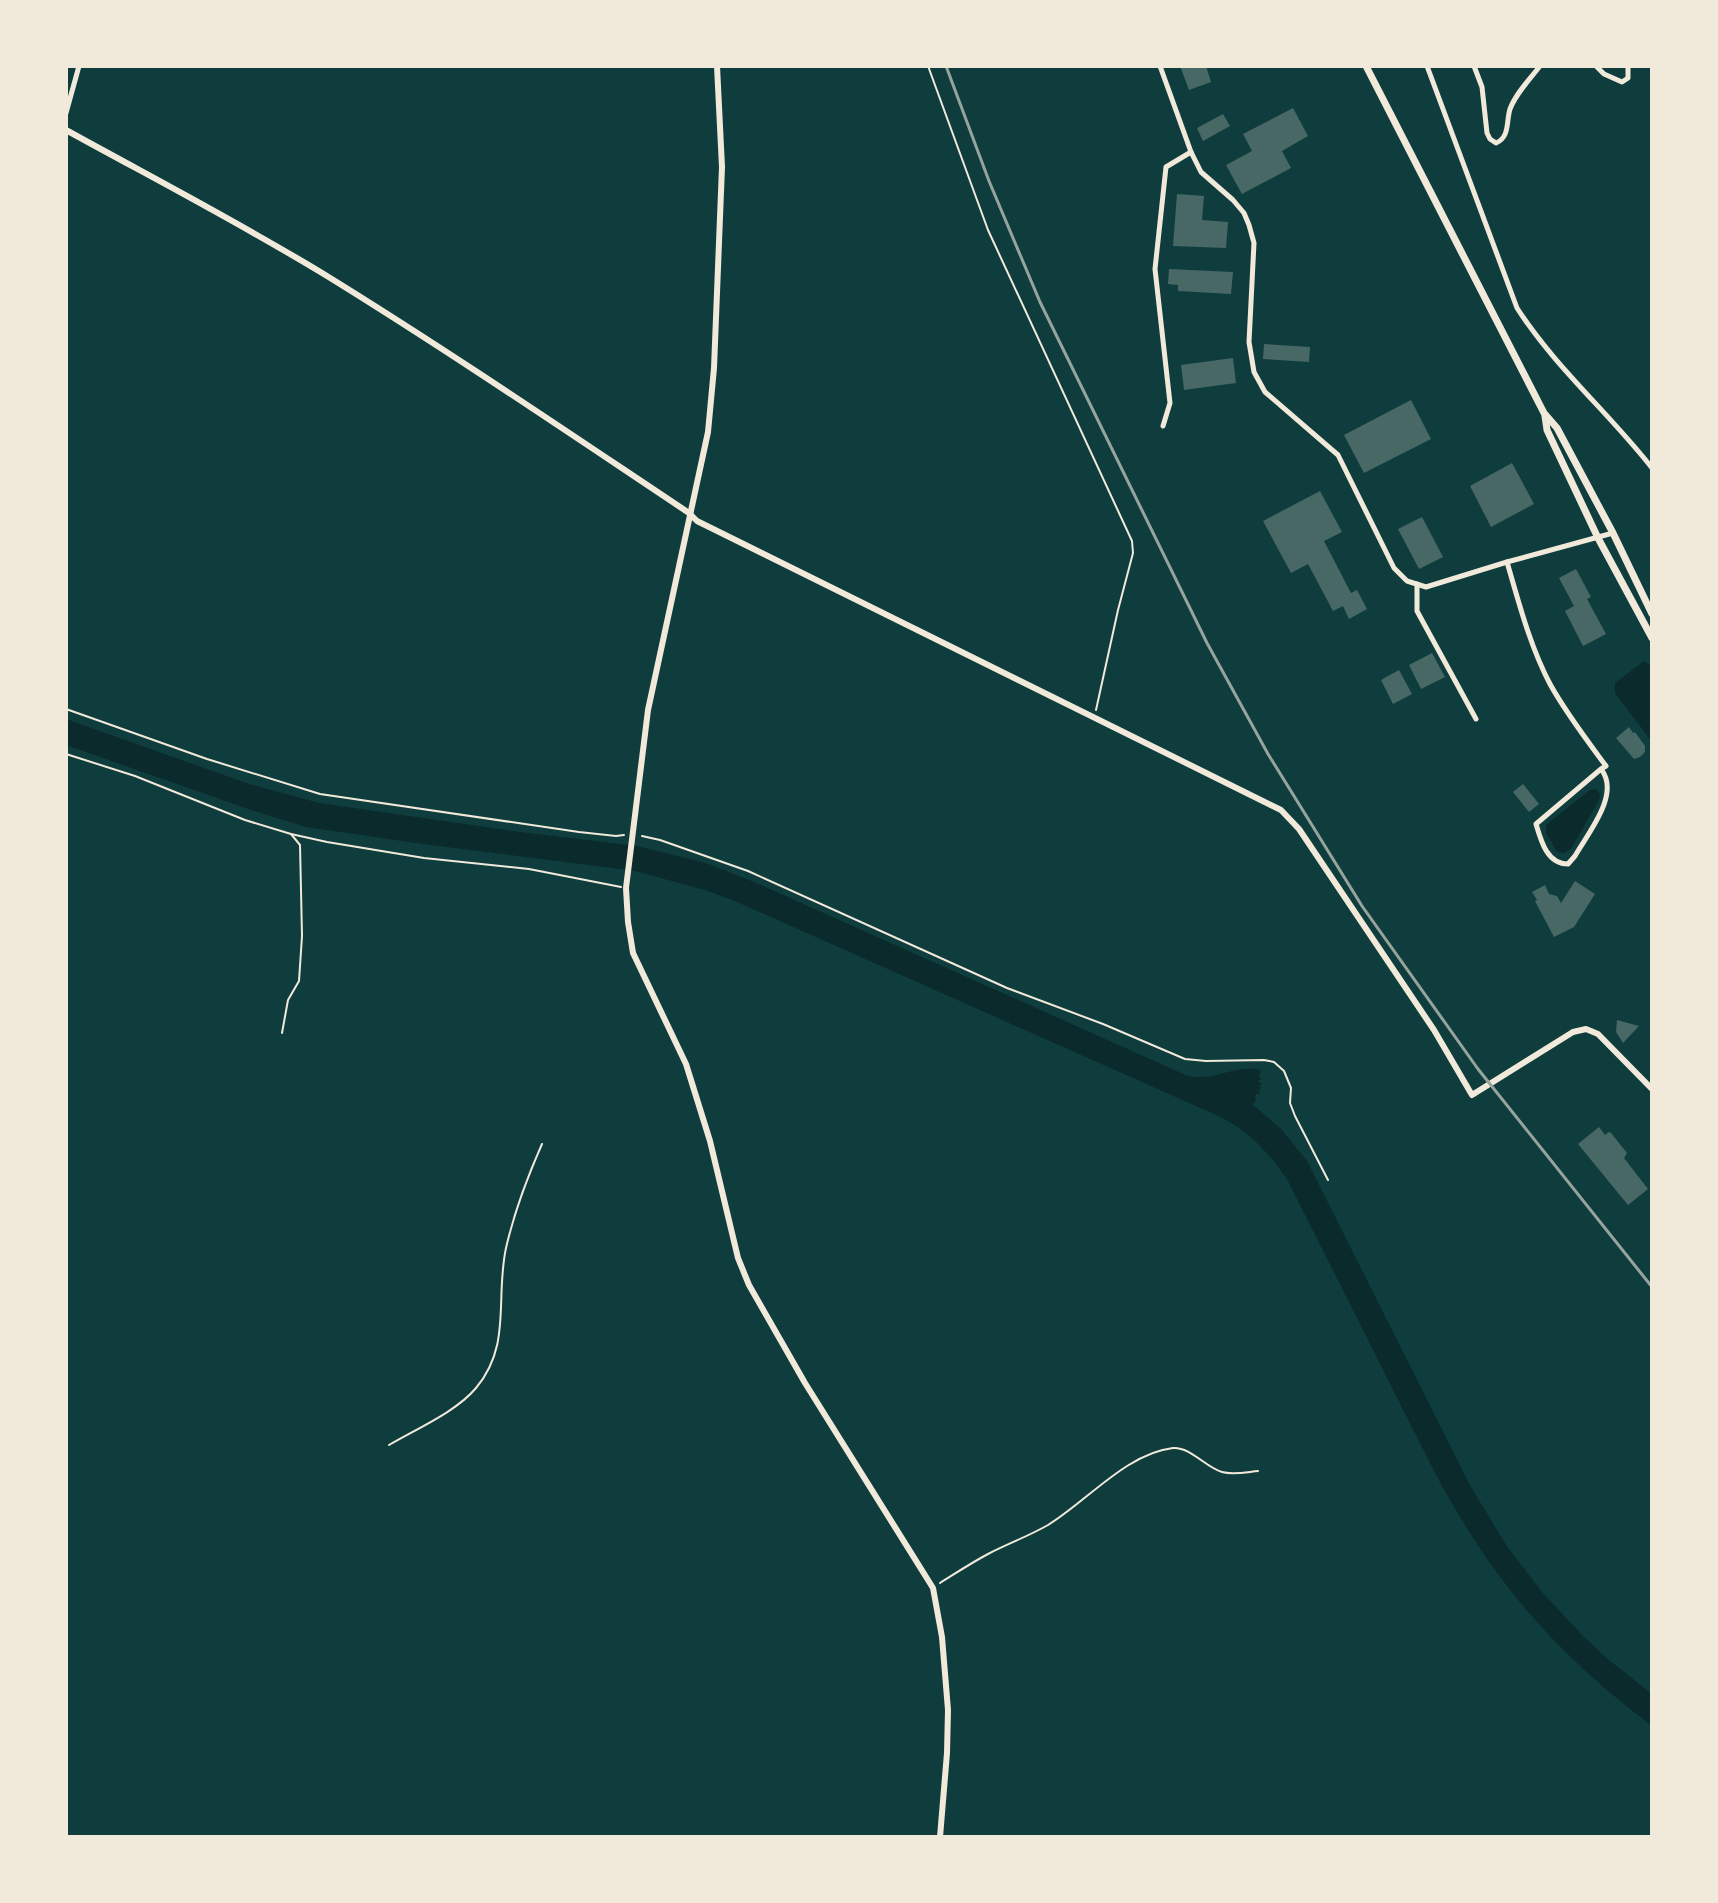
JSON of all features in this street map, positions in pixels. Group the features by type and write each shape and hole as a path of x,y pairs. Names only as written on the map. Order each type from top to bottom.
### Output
{"main road":[{"path":"1366,66 1544,413 1557,428 1613,533 1652,614"},
{"path":"1544,413 1547,430 1598,538 1652,638"}],"street":[{"path":"66,113 79,66"},
{"path":"717,66 722,167 714,368 708,432 648,710 626,888 628,922 633,953 686,1064 710,1141 738,1258 749,1285 805,1383 933,1588 942,1637 948,1710 940,1837"},
{"path":"1160,66 1201,172 1233,200 1249,225 1254,243 1249,342 1254,372 1265,392 1338,455 1394,568 1407,581 1426,587 1613,533"},
{"path":"1427,66 1517,308 1552,356 1652,468"},
{"path":"1474,66 1482,87 1487,133 1496,143 1503,139 1508,128 1511,107 1540,66"},
{"path":"1596,66 1604,74 1622,82 1628,78 1628,66"},
{"path":"66,130 325,275 697,521 1281,810 1289,817 1434,1030 1472,1095 1573,1032 1586,1029 1598,1034 1652,1089"},
{"path":"1163,426 1170,403 1156,254 1166,167 1191,152"},
{"path":"1507,562 1524,621 1550,683 1606,766 1601,769 1536,824 1550,857 1559,864 1568,864 1575,856 1606,801 1608,777 1601,769"},
{"path":"1417,584 1417,611 1476,719"}],"path":[{"path":"928,66 988,230 1132,541 1133,553 1093,716"},
{"path":"66,709 207,759 320,794 579,832 660,840 748,871 1019,993 1185,1059 1274,1062 1284,1071 1291,1088 1290,1103 1295,1116 1328,1180"},
{"path":"66,754 291,834 424,858 529,869 626,888"},
{"path":"282,1033 288,1000 299,981 302,936 300,845 291,834"},
{"path":"389,1445 458,1405 489,1371 499,1340 506,1251 530,1172 542,1144"},
{"path":"933,1588 987,1555 1047,1526 1129,1465 1158,1452 1175,1448 1220,1471 1258,1471"}],"water":[{"path":"1644,661 1652,666 1652,742 1615,693 1615,683"},
{"path":"66,719 249,784 319,803 637,846 706,863 1188,1076 1207,1077 1242,1069 1261,1070 1259,1077 1262,1078 1258,1082 1262,1083 1258,1085 1260,1090 1257,1090 1260,1091 1252,1104 1282,1130 1307,1161 1471,1487 1506,1545 1542,1592 1584,1637 1652,1694 1652,1726 1584,1670 1502,1580 1434,1471 1288,1181 1273,1160 1237,1127 1214,1114 705,890 635,871 306,827 66,745"},
{"path":"1596,789 1600,794 1599,800 1571,849 1564,853 1557,852 1546,833 1546,825 1590,790"}],"building":[{"path":"1180,66 1206,66 1211,82 1189,90"},
{"path":"1293,108 1308,136 1282,151 1291,168 1242,194 1226,165 1252,151 1243,134"},
{"path":"1223,114 1230,126 1203,141 1197,128"},
{"path":"1177,194 1204,196 1202,220 1228,222 1226,248 1173,246"},
{"path":"1169,269 1233,272 1231,294 1178,291 1178,285 1168,284"},
{"path":"1264,344 1310,347 1309,362 1263,359"},
{"path":"1233,358 1236,383 1184,390 1181,365"},
{"path":"1411,400 1431,439 1364,473 1344,435"},
{"path":"1512,463 1534,504 1491,527 1470,486"},
{"path":"1320,491 1342,532 1324,541 1351,593 1357,590 1367,609 1349,619 1343,606 1333,611 1308,564 1291,573 1263,521"},
{"path":"1422,517 1443,557 1419,569 1398,529"},
{"path":"1576,569 1591,597 1587,599 1606,634 1583,646 1565,611 1574,606 1559,578"},
{"path":"1432,653 1445,677 1421,689 1409,665"},
{"path":"1399,670 1412,694 1393,704 1381,680"},
{"path":"1629,727 1645,746 1645,752 1634,759 1616,738"},
{"path":"1523,784 1539,804 1529,812 1513,792"},
{"path":"1575,881 1595,894 1574,927 1554,937 1532,892 1545,885 1549,894 1557,896 1561,903"},
{"path":"1617,1020 1639,1026 1623,1043 1616,1032"},
{"path":"1599,1127 1605,1135 1611,1133 1627,1153 1624,1158 1648,1189 1628,1205 1578,1144"}],"railway":[{"path":"946,66 989,181 1040,302 1207,643 1268,754 1362,906 1478,1069 1652,1287"}]}
